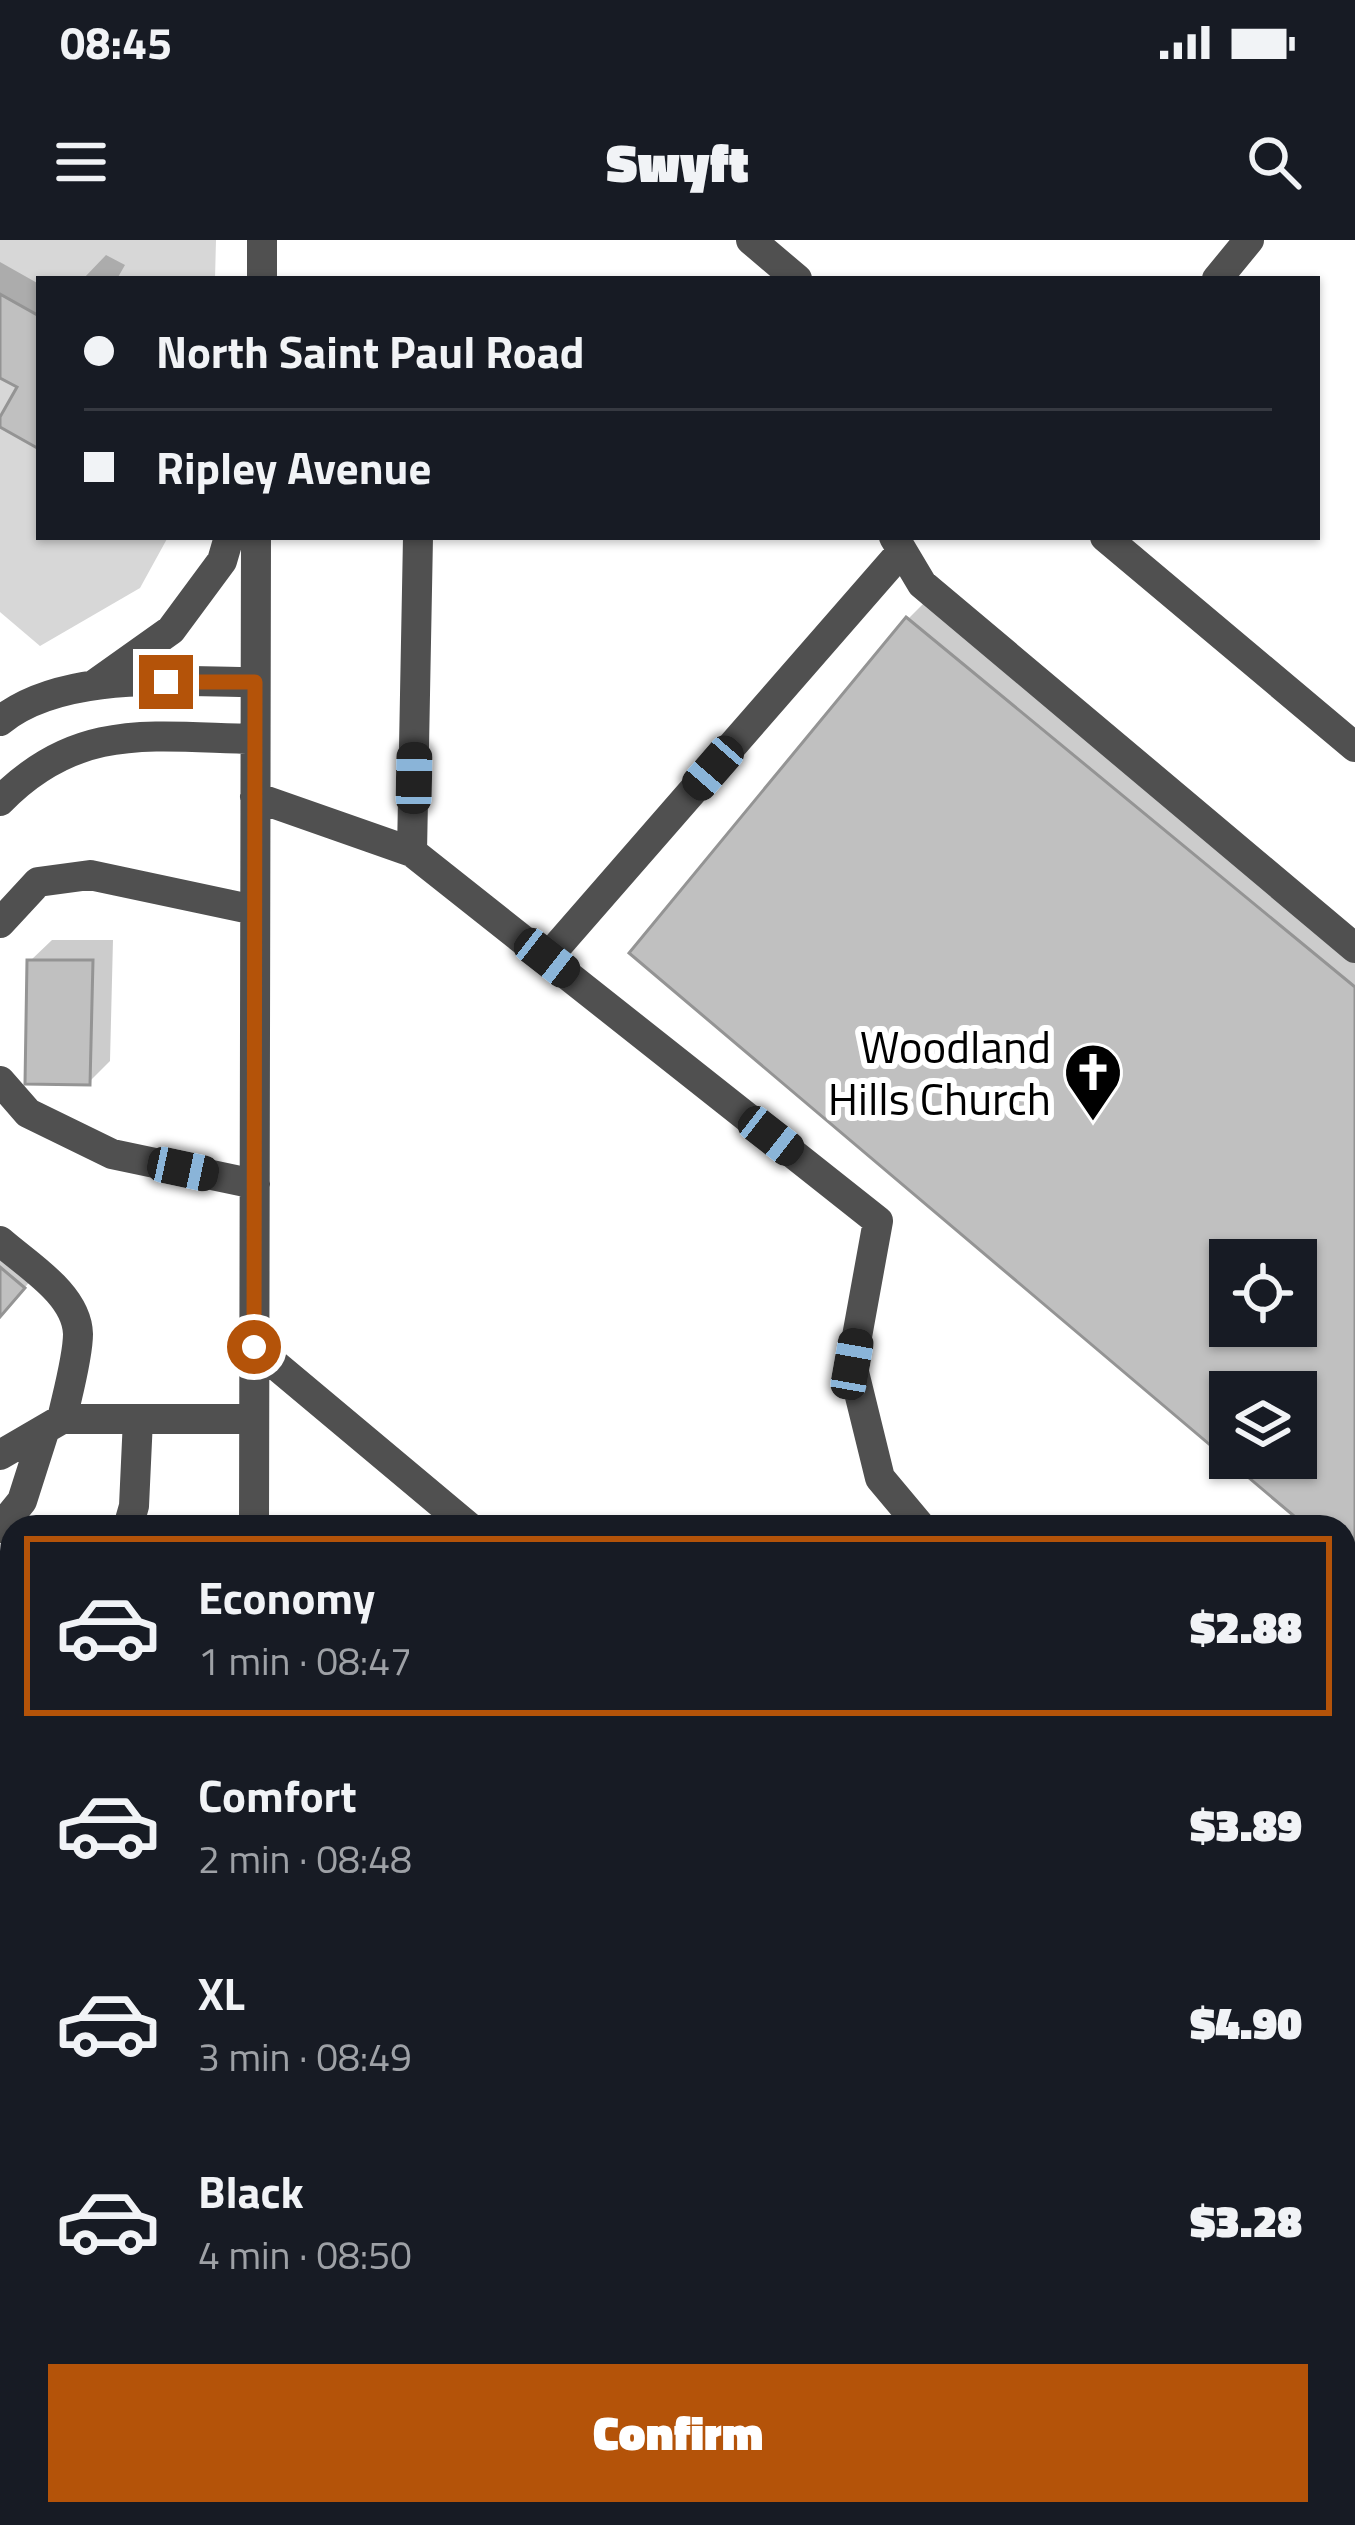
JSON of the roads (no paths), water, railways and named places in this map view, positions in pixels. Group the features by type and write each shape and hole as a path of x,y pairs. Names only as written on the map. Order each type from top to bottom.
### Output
{"street":[{"path":"262,240 262,276"},
{"path":"751,240 793,276"},
{"path":"1219,276 1249,240"},
{"path":"92,686 171,630 222,561 229,540"},
{"path":"254,1515 256,540"},
{"path":"412,852 418,540"},
{"path":"1109,540 1355,747"},
{"path":"547,958 898,544 922,584 1355,949"},
{"path":"0,721 31,701 92,686 255,682"},
{"path":"0,801 41,765 93,742 151,736 254,739"},
{"path":"255,797 412,852 878,1221 852,1364 880,1478 911,1515"},
{"path":"0,922 38,882 90,875 255,910"},
{"path":"0,1081 28,1113 112,1154 254,1184"},
{"path":"0,1241 59,1293 74,1312 78,1336 54,1425 22,1501 11,1515"},
{"path":"254,1347 455,1515"},
{"path":"131,1515 139,1419"},
{"path":"0,1455 54,1425 254,1419"}],"place":[{"name":"Woodland Hills Church","path":"1093,1123"}]}
